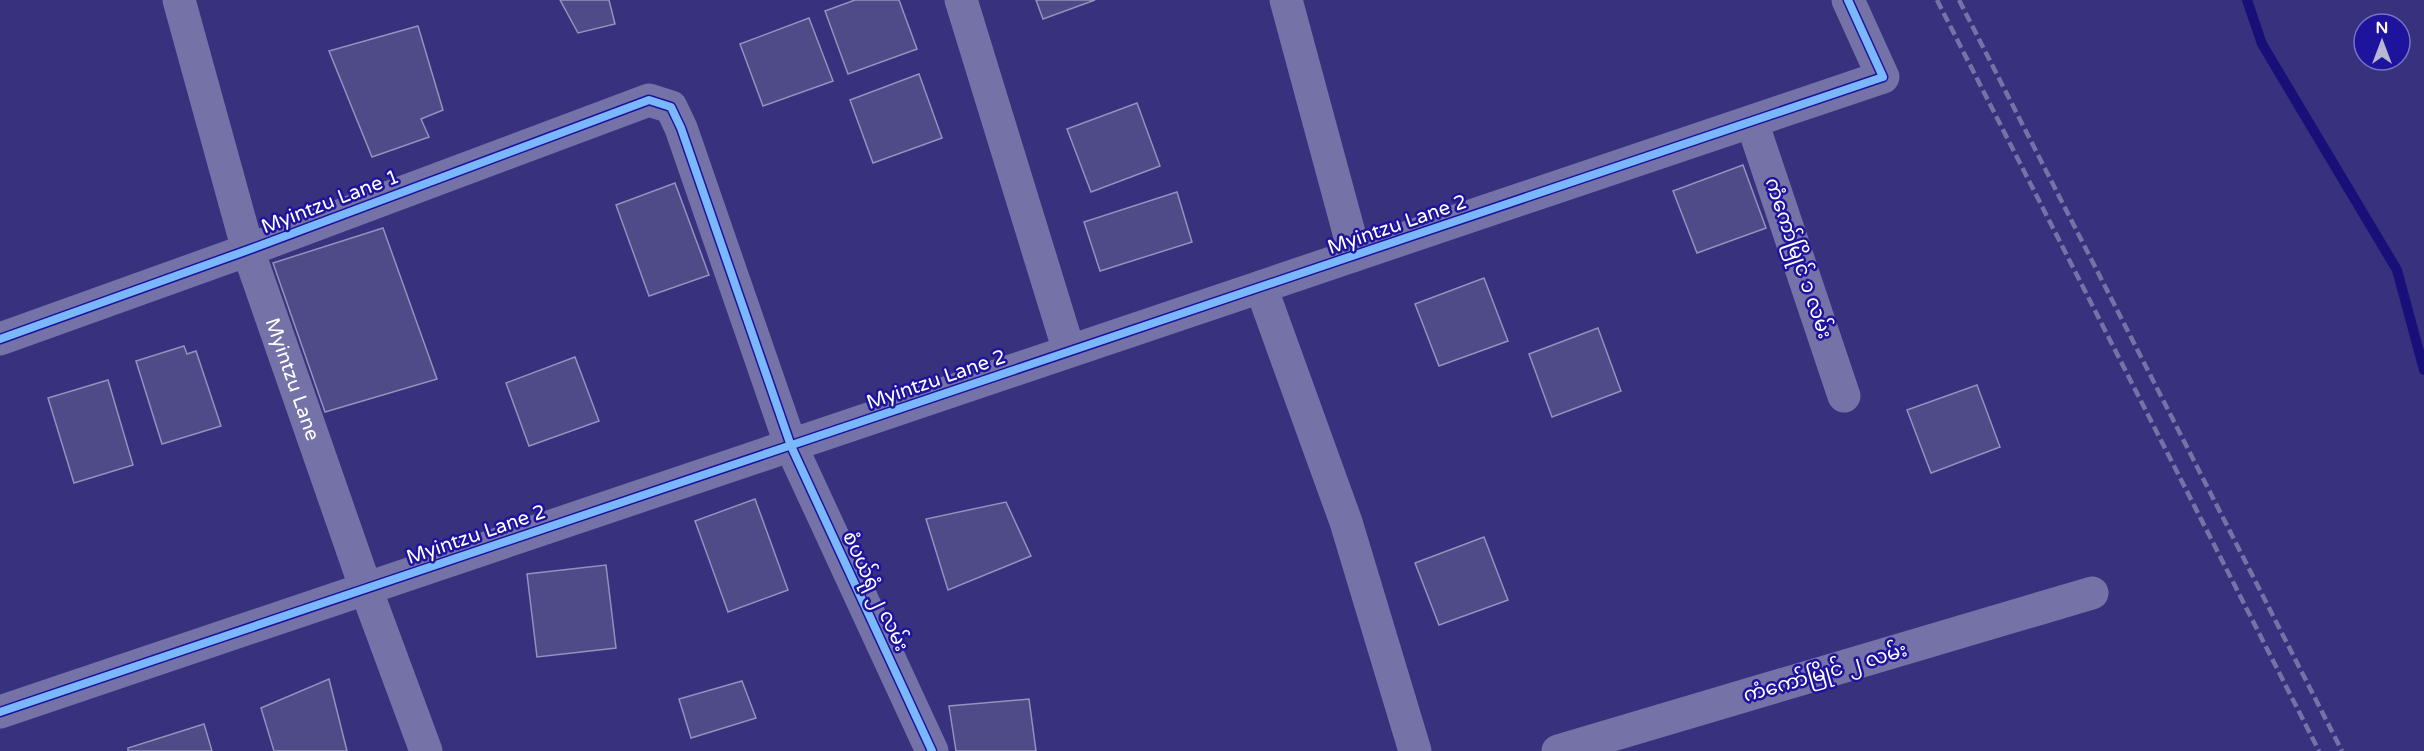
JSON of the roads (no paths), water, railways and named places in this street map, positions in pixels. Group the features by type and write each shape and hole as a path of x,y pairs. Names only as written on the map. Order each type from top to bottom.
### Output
{"street":[{"name":"Myintzu Lane","path":"179,0 248,250 366,589 426,751"},
{"path":"961,0 1070,351"},
{"path":"1286,0 1355,255"},
{"name":"Myintzu Lane 2","path":"0,712 1883,77 1848,0"},
{"name":"Myintzu Lane 1","path":"0,339 248,250 649,99 671,107"},
{"name":"စံပယ်ရုံ ၂ လမ်း","path":"671,107 681,128 791,446 932,751"},
{"name":"ကံကော်မြိုင် ၁ လမ်း","path":"1752,122 1844,396"},
{"path":"1261,287 1346,522 1414,751"},
{"name":"ကံကော်မြိုင် ၂ လမ်း","path":"1558,751 2092,593"}],"waterway":[{"path":"2247,0 2262,44 2397,270 2424,370"}],"railway":[{"path":"1937,0 2319,751"},
{"path":"1959,0 2342,751"}]}
